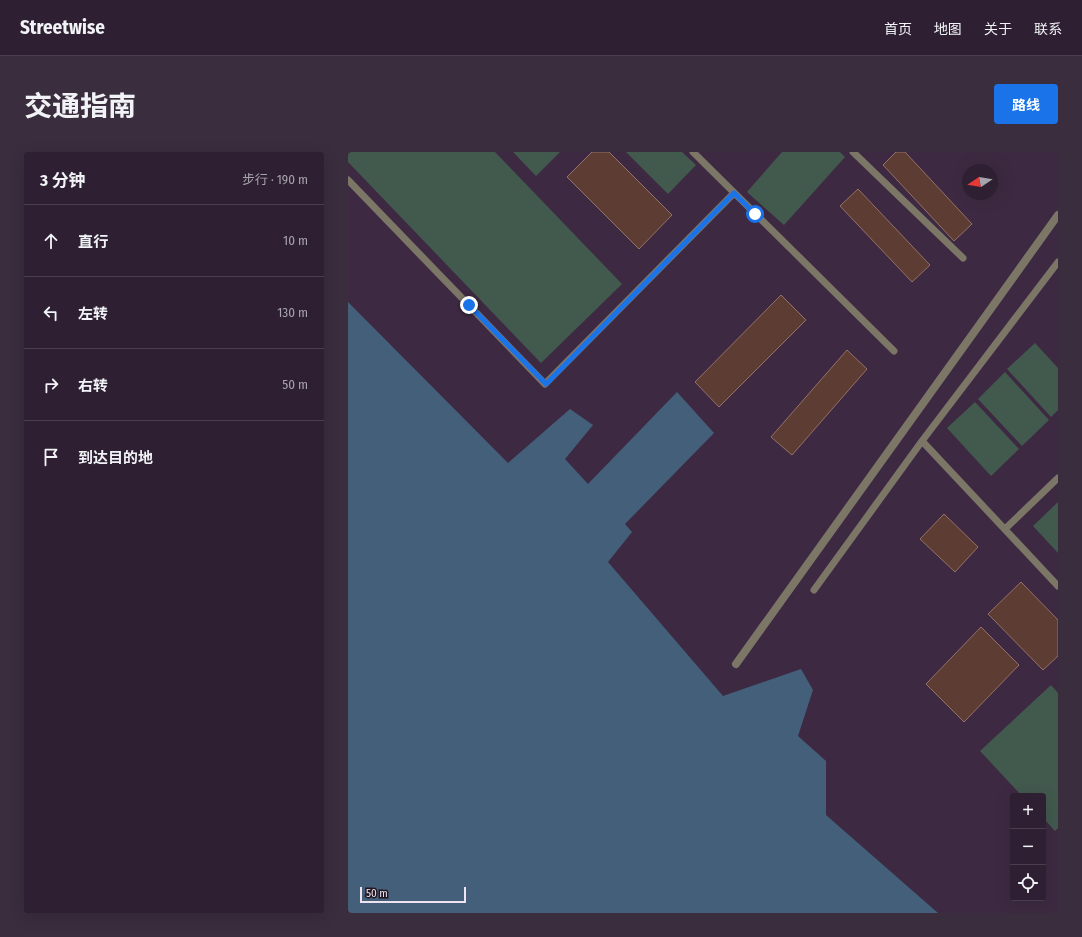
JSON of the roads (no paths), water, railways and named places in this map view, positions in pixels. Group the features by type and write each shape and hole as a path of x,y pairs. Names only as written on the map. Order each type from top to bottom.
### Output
{"street":[{"path":"736,664 1058,215"}],"lane":[{"path":"693,152 894,351"},
{"path":"853,152 963,258"},
{"path":"348,180 546,384 734,193"},
{"path":"814,590 922,441 1058,262"},
{"path":"922,441 1058,586"},
{"path":"1005,529 1058,478"}],"water":[{"path":"348,302 508,463 570,409 593,425 565,459 588,484 677,392 714,433 625,524 632,532 608,562 723,696 801,669 813,690 798,736 826,761 826,815 938,913 348,913"}]}
